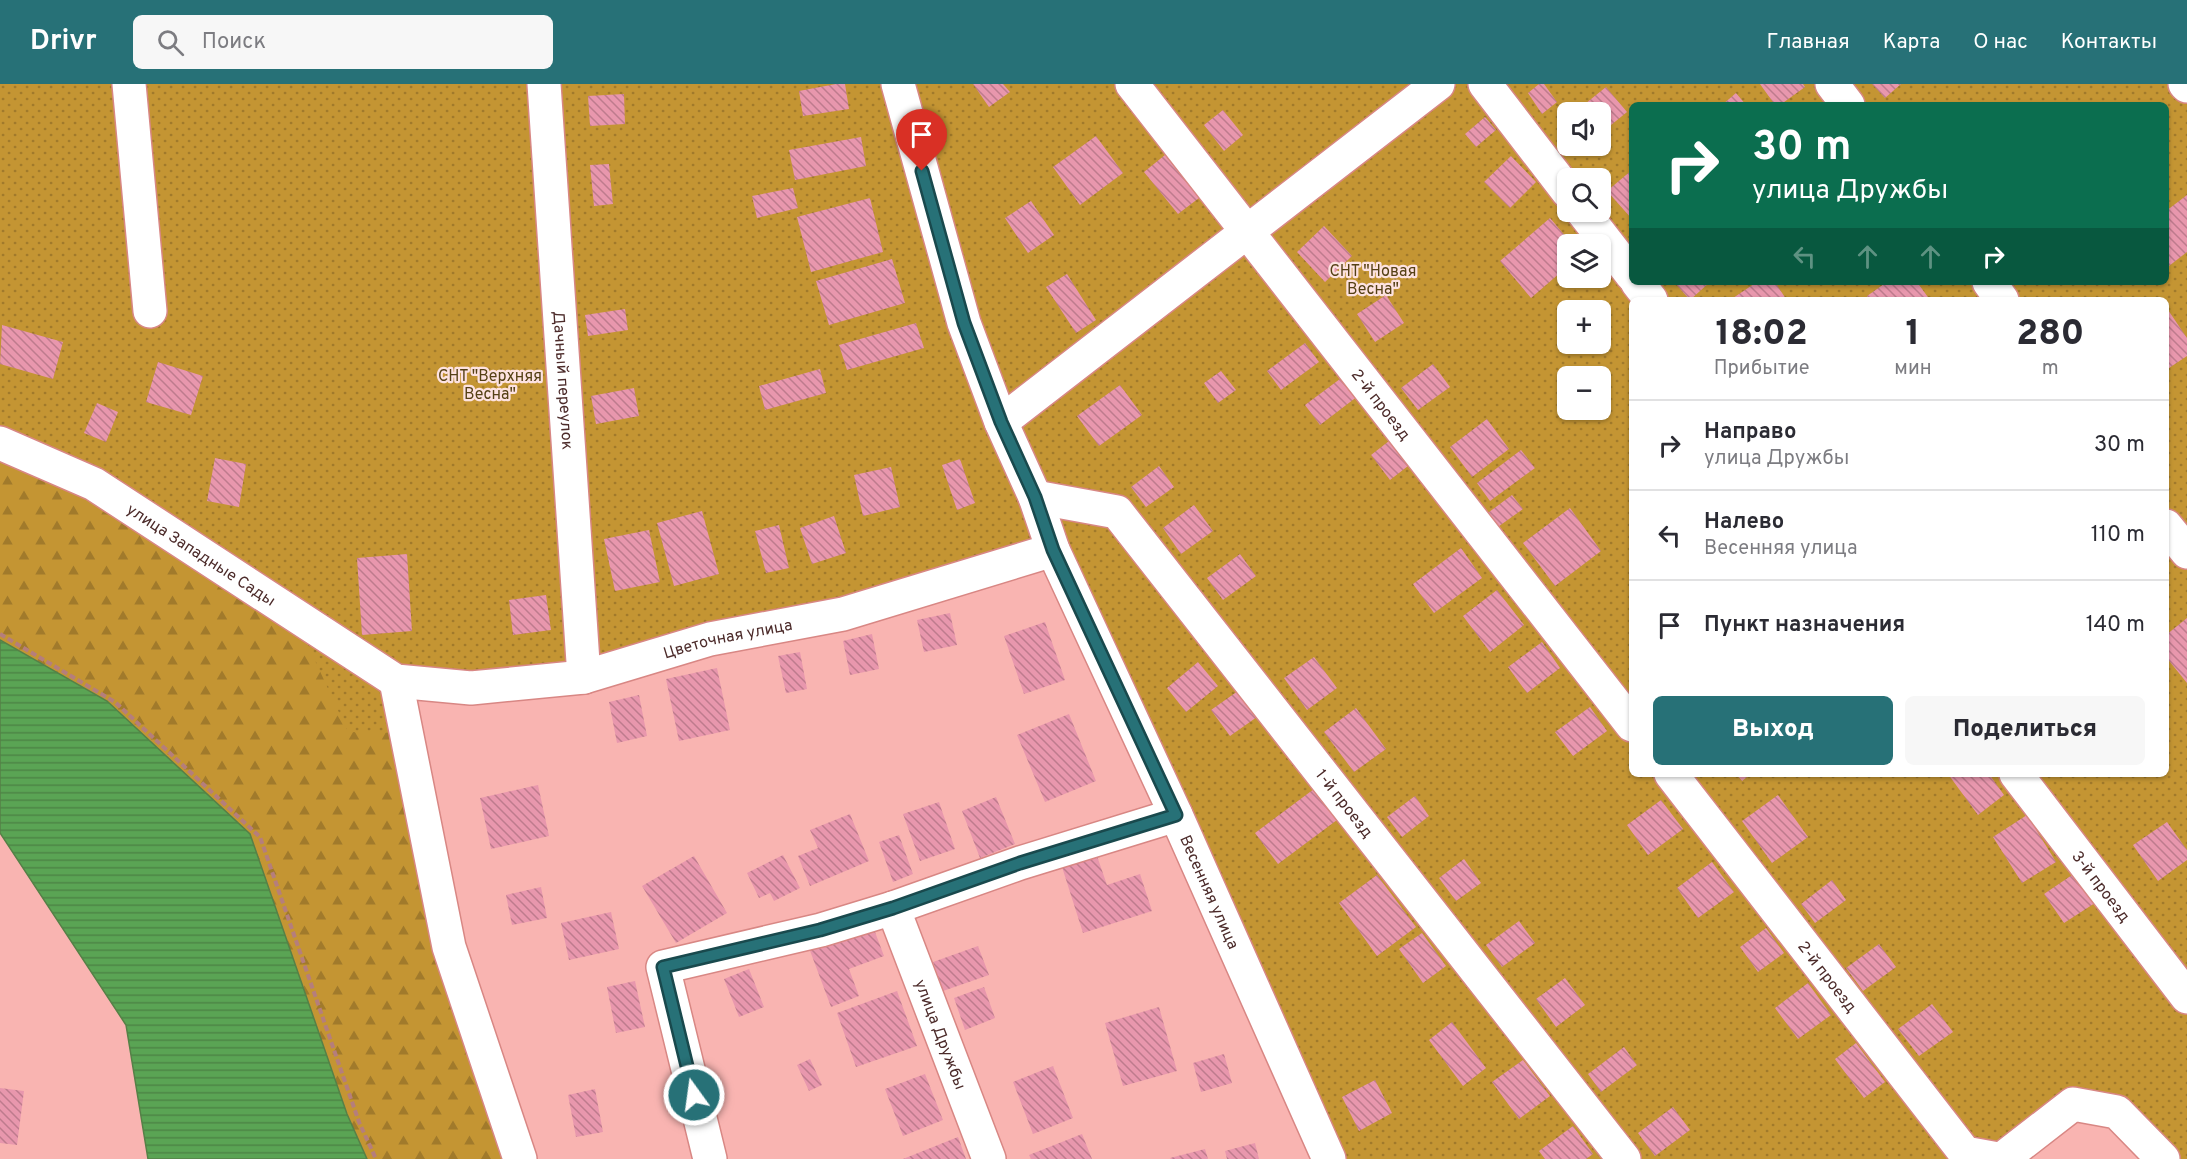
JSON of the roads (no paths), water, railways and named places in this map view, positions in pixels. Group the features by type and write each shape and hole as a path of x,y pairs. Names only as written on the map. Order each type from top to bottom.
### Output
{"street":[{"path":"129,84 150,311"},
{"name":"Дачный переулок","path":"544,84 584,677"},
{"name":"Весенняя улица","path":"898,84 964,323 1001,422 1035,497 1053,550 1176,815 1329,1159"},
{"name":"2-й проезд","path":"1132,84 1629,721"},
{"path":"1001,422 1438,84"},
{"path":"1485,84 1557,178"},
{"path":"1832,84 1846,102"},
{"path":"1591,222 1629,272"},
{"path":"1639,285 1649,297"},
{"name":"улица Западные Сады","path":"0,443 94,484 396,681"},
{"name":"1-й проезд","path":"1035,497 1117,512 1624,1159"},
{"path":"2169,530 2187,552"},
{"name":"Цветочная улица","path":"396,681 471,688 584,677 710,639 843,614 1053,550"},
{"path":"396,681 449,947 520,1159"},
{"name":"2-й проезд","path":"1673,777 1965,1153 2000,1159 2073,1104 2117,1112 2163,1159"},
{"name":"3-й проезд","path":"2018,777 2187,997"},
{"path":"710,1159 663,967 820,930 893,908 1020,863 1176,815"},
{"name":"улица Дружбы","path":"893,908 989,1159"}],"park label":[{"name":"СНТ \"Новая Весна\"","path":"1373,279"},
{"name":"СНТ \"Верхняя Весна\"","path":"490,384"}]}
